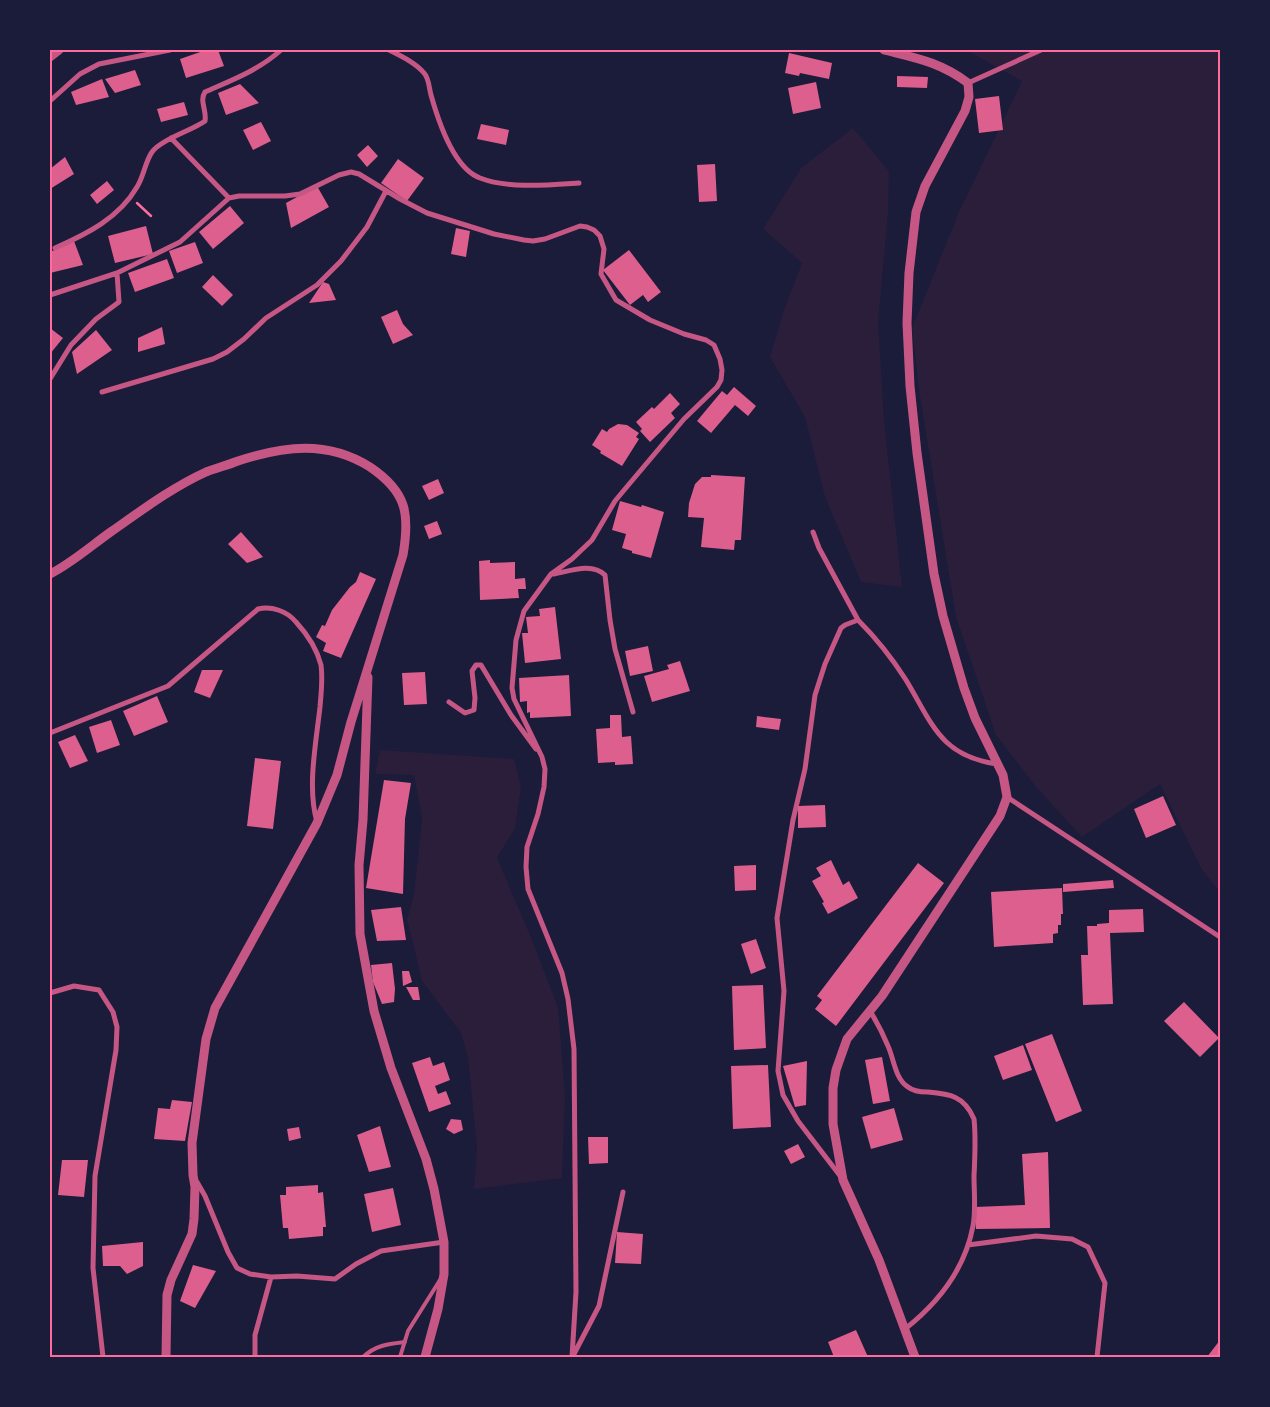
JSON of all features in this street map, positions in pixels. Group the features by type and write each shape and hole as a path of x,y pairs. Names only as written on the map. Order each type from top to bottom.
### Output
{"street":[{"path":"50,57 59,50"},
{"path":"50,101 80,74 99,64 170,50"},
{"path":"55,248 80,237 120,210 143,177 152,150 205,121 206,111 202,99 205,92 249,73 281,50"},
{"path":"390,50 414,64 426,74 438,118 458,160 469,172 488,181 512,184 579,183"},
{"path":"843,1180 833,1124 833,1088 836,1070 847,1039 870,1011 925,932 995,823 1006,797 1003,775 972,711 941,608 924,508 910,386 907,323 908,272 916,212 925,186 965,112 969,97 968,83 952,71 931,62 884,50"},
{"path":"968,83 1041,50"},
{"path":"171,138 229,198"},
{"path":"50,295 118,274 180,242 229,198 300,194 338,175 351,172 359,174 427,213 494,234 524,240 545,239 580,226 594,230 600,236 604,249 601,274 616,300 650,320 684,334 706,340 714,345 718,352 722,370 721,380 717,386 684,419 625,488 592,540 572,559 550,574 524,611 516,640 512,688 514,699 542,757 545,769 544,787 538,814 527,847 528,889 562,973 568,1000 574,1049 576,1292 572,1357 599,1306 623,1192"},
{"path":"102,392 213,360 227,352 266,318 317,285 341,261 367,227 386,191"},
{"path":"50,379 71,345 96,318 119,302 118,274"},
{"path":"50,574 161,498 207,472 282,450 317,448 339,453 362,462 380,474 392,486 403,502 406,514 407,533 403,555 337,775 317,823 215,1008 206,1039 192,1143 195,1200 192,1234 171,1280 167,1295 166,1357"},
{"path":"814,532 819,548 858,620 878,640 896,665 942,740 970,759 997,764"},
{"path":"550,574 588,568 598,570 605,575 610,620 633,712"},
{"path":"50,732 168,686 258,609 264,607 275,609 292,617 316,651 321,666 322,685 313,792 313,810 317,823"},
{"path":"858,620 841,628 818,682 815,695 805,769 793,820 777,918 784,991 778,1072 783,1095 798,1121 843,1180 879,1260 915,1357"},
{"path":"369,664 363,820 359,865 360,934 374,1011 391,1068 426,1159 444,1242 444,1274 438,1309 425,1357"},
{"path":"448,702 465,713 474,710 475,698 472,671 476,664 481,665 511,715 542,757"},
{"path":"1006,797 1220,937"},
{"path":"50,993 74,986 99,990 113,1012 117,1027 116,1050 95,1176 94,1268 103,1357"},
{"path":"870,1011 884,1036 902,1083 916,1091 955,1096 963,1102 972,1114 975,1129 974,1225 968,1246 956,1271 936,1301 904,1329"},
{"path":"193,1175 205,1196 228,1252 237,1268 250,1274 271,1277 335,1278 356,1264 380,1252 444,1242"},
{"path":"968,1246 1036,1236 1072,1238 1088,1247 1104,1283 1097,1357"},
{"path":"255,1357 255,1335 271,1277"}],"lane":[{"path":"400,1357 408,1331 444,1274"},
{"path":"364,1357 382,1344 405,1342"}],"path":[{"path":"130,197 150,216"}],"shaded area":[{"path":"966,50 1220,50 1220,892 1202,870 1160,784 1082,837 1036,787 996,735 956,617 919,390 912,328 959,212 1022,81"},
{"path":"853,128 889,171 888,213 878,323 884,420 902,587 861,582 825,497 805,417 770,357 784,310 802,263 763,229 801,168"},
{"path":"380,750 514,759 521,787 515,828 497,858 558,1007 565,1096 562,1178 474,1189 477,1148 468,1058 461,1033 422,981 407,919 414,895 422,818 414,775 375,774"}],"building":[{"path":"206,50 218,50 224,66 186,78 180,59"},
{"path":"789,53 832,63 829,79 800,73 799,76 785,73"},
{"path":"135,70 141,85 115,93 105,79"},
{"path":"897,76 928,77 927,88 897,87"},
{"path":"102,79 109,97 76,105 71,92"},
{"path":"816,82 821,108 793,114 788,88"},
{"path":"240,84 259,103 226,115 218,93"},
{"path":"999,96 1003,130 979,133 975,99"},
{"path":"184,102 188,115 161,122 157,109"},
{"path":"261,122 271,141 253,150 243,130"},
{"path":"481,124 509,130 506,145 477,139"},
{"path":"368,145 378,156 367,167 357,155"},
{"path":"65,157 74,174 50,189 50,169"},
{"path":"398,159 424,178 407,201 381,183"},
{"path":"715,164 717,201 699,202 697,165"},
{"path":"107,181 114,190 97,204 90,195"},
{"path":"317,186 329,207 291,228 286,203"},
{"path":"230,206 244,223 213,249 199,232"},
{"path":"146,226 153,254 115,263 108,236"},
{"path":"456,228 470,231 466,257 451,254"},
{"path":"74,241 83,265 50,273 50,252"},
{"path":"195,242 203,263 177,273 169,251"},
{"path":"629,250 661,292 648,302 643,295 630,305 603,270"},
{"path":"167,259 174,278 135,292 128,273"},
{"path":"213,275 233,295 222,306 202,287"},
{"path":"323,282 329,284 336,300 309,303"},
{"path":"397,310 403,324 413,335 393,344 381,317"},
{"path":"162,327 165,344 138,352 138,338"},
{"path":"50,328 63,338 50,354"},
{"path":"96,330 112,350 77,374 72,352"},
{"path":"734,387 756,406 748,416 735,405 711,433 697,421 722,391 727,395"},
{"path":"670,393 680,404 671,413 675,418 650,442 640,431 642,429 636,422 652,407 654,409"},
{"path":"618,424 627,425 639,433 636,437 639,439 622,466 600,453 601,451 592,445 602,429 607,432"},
{"path":"711,475 745,477 741,540 735,540 734,550 701,547 704,518 688,517 689,503 695,484 702,477 711,477"},
{"path":"438,479 444,493 429,500 422,486"},
{"path":"620,501 664,512 651,558 622,548 626,534 612,530"},
{"path":"437,521 442,534 429,539 424,526"},
{"path":"241,532 263,557 247,563 228,544"},
{"path":"490,560 490,563 515,562 515,579 525,578 526,589 518,589 519,598 480,600 479,561"},
{"path":"360,572 376,579 341,658 323,651 326,643 316,637 322,625 325,626 332,610 356,582"},
{"path":"555,607 561,659 525,663 522,633 528,633 526,617 540,616 539,609"},
{"path":"648,646 653,671 630,676 625,651"},
{"path":"680,661 690,691 652,702 644,676 669,669 667,665"},
{"path":"202,670 223,670 210,698 194,692"},
{"path":"425,672 427,704 404,705 402,673"},
{"path":"569,675 571,716 530,718 530,712 527,713 527,701 520,702 519,678"},
{"path":"157,696 168,722 134,736 123,711"},
{"path":"610,715 621,715 622,737 631,736 633,764 615,765 615,762 598,763 596,729 610,728"},
{"path":"757,716 781,719 779,730 756,727"},
{"path":"111,720 120,745 97,753 89,727"},
{"path":"75,735 88,761 70,768 58,742"},
{"path":"255,758 281,761 273,829 247,826"},
{"path":"384,780 411,783 405,819 403,894 366,888"},
{"path":"1163,796 1176,825 1146,838 1134,809"},
{"path":"825,805 826,827 798,828 798,806"},
{"path":"831,860 843,885 849,881 858,898 828,914 822,903 824,902 812,881 821,876 816,868"},
{"path":"918,863 944,883 836,1026 815,1009 822,1000 817,996"},
{"path":"756,865 756,890 735,891 734,866"},
{"path":"1113,880 1114,888 1063,892 1063,884"},
{"path":"1062,888 1063,914 1061,914 1061,925 1058,925 1058,933 1053,934 1053,943 994,947 991,892"},
{"path":"401,907 406,940 377,941 371,910"},
{"path":"1143,909 1144,932 1110,933 1113,1004 1083,1005 1081,955 1088,955 1087,926 1109,923 1109,910"},
{"path":"756,939 766,968 751,974 741,944"},
{"path":"392,963 395,989 394,1002 382,1004 373,982 371,965"},
{"path":"402,971 409,971 412,982 403,986"},
{"path":"763,985 766,1048 734,1050 732,986"},
{"path":"406,987 418,987 420,1000 413,1000"},
{"path":"1184,1002 1219,1038 1200,1057 1164,1021"},
{"path":"1052,1034 1082,1111 1056,1122 1025,1044"},
{"path":"1023,1045 1032,1070 1003,1080 994,1056"},
{"path":"430,1057 433,1066 444,1062 450,1080 435,1086 438,1094 446,1091 451,1104 429,1112 412,1063"},
{"path":"882,1057 890,1101 873,1104 865,1060"},
{"path":"807,1061 806,1105 795,1107 783,1066"},
{"path":"768,1065 771,1127 733,1129 731,1066"},
{"path":"172,1100 192,1102 185,1141 154,1139 158,1108 170,1109"},
{"path":"894,1108 903,1140 871,1149 862,1117"},
{"path":"451,1119 461,1120 463,1130 454,1134 446,1129"},
{"path":"380,1126 391,1167 369,1172 357,1135"},
{"path":"299,1127 301,1138 289,1141 287,1129"},
{"path":"588,1137 608,1137 608,1163 589,1164"},
{"path":"798,1144 805,1157 791,1164 784,1151"},
{"path":"1048,1152 1050,1228 976,1229 975,1207 1025,1205 1022,1154"},
{"path":"62,1160 88,1160 84,1197 58,1195"},
{"path":"318,1185 318,1193 323,1192 326,1227 323,1227 323,1236 289,1239 288,1228 283,1228 280,1195 286,1195 286,1187"},
{"path":"393,1188 401,1225 372,1232 364,1194"},
{"path":"617,1232 643,1234 641,1264 615,1263"},
{"path":"143,1242 143,1266 127,1274 120,1266 103,1266 102,1246"},
{"path":"193,1265 216,1271 195,1308 180,1301"},
{"path":"856,1330 868,1357 834,1357 828,1342"},
{"path":"1220,1340 1220,1357 1207,1357"}]}
